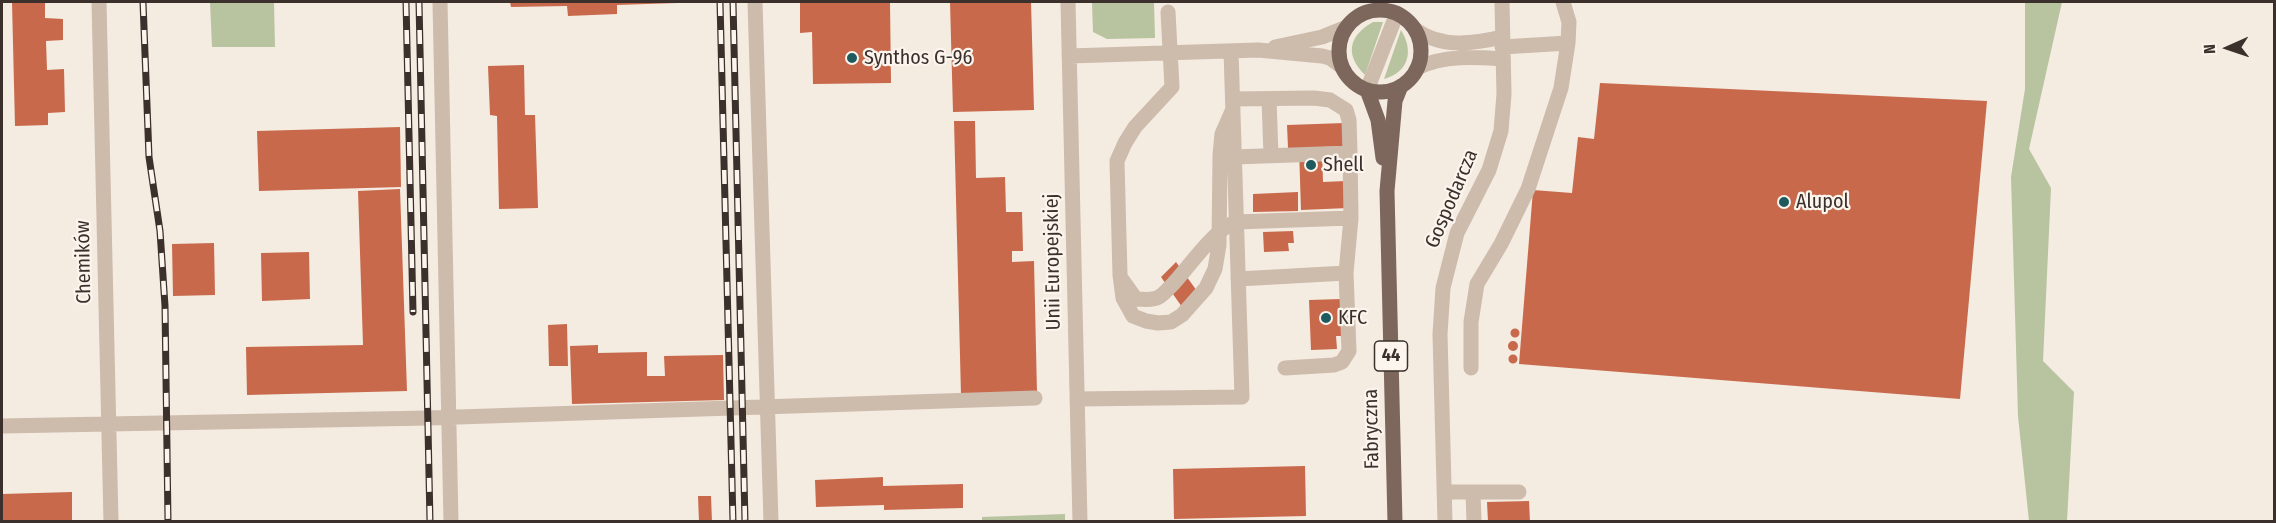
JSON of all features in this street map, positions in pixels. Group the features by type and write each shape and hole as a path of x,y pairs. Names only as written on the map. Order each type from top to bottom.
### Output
{"main road":[{"path":"1342,67 1339,46 1347,27 1370,7 1385,10 1395,7 1416,30 1421,49 1417,68"},
{"name":"44","path":"1342,67 1351,80 1367,90"},
{"name":"44","path":"1401,86 1408,81 1417,68"},
{"path":"1367,90 1383,92 1401,86"},
{"name":"Fabryczna","path":"1395,522 1388,191 1394,110 1401,86"},
{"name":"Fabryczna","path":"1367,90 1378,120 1388,191"}],"street":[{"name":"Chemików","path":"99,2 111,522"},
{"path":"440,2 451,522"},
{"path":"755,2 771,522"},
{"name":"Unii Europejskiej","path":"1068,2 1080,522"},
{"name":"Gospodarcza","path":"1445,522 1440,334 1443,288 1457,233 1489,170 1501,131 1504,94 1502,2"},
{"path":"1471,368 1471,322 1477,284 1501,244 1528,189 1562,88 1569,22 1563,2"},
{"path":"1367,90 1395,7"},
{"path":"1168,12 1172,87 1135,127 1117,161 1120,275 1123,298 1133,316 1158,323 1172,322 1182,315 1206,288 1218,258 1222,134 1233,104"},
{"path":"1258,50 1322,37 1347,27"},
{"path":"1416,30 1427,38 1439,42 1485,41 1502,48"},
{"path":"1417,68 1441,60 1475,57 1502,48 1568,43"},
{"path":"1069,56 1258,50 1322,56 1330,58 1342,67"},
{"path":"1077,399 1242,397 1231,51"},
{"path":"1233,104 1269,99 1319,98 1340,105 1346,110 1349,120 1351,218 1346,273 1349,351 1342,362 1334,365 1285,368"},
{"path":"1269,99 1271,155"},
{"path":"1234,157 1350,153"},
{"path":"1120,275 1136,299 1149,300 1160,297 1227,224 1351,218"},
{"path":"1238,279 1346,273"},
{"path":"2,426 449,417 1035,398"},
{"path":"1445,492 1519,492"},
{"path":"1473,492 1474,522"}],"green space":[{"path":"210,2 274,2 275,47 212,47"},
{"path":"1092,2 1154,2 1155,38 1107,39 1093,32"},
{"path":"2025,2 2062,2 2029,149 2051,188 2043,361 2074,392 2067,521 2029,521 2018,416 2011,177 2025,89"},
{"path":"1373,22 1383,22 1365,75 1354,60 1352,46 1358,33"},
{"path":"1401,30 1407,46 1407,60 1399,71 1384,79"},
{"path":"1065,514 1065,521 982,521 982,517"}],"building":[{"path":"12,2 45,2 45,18 63,19 63,40 46,41 47,70 64,69 65,112 48,113 48,125 15,126"},
{"path":"510,2 677,3 617,5 617,14 568,16 567,6 511,7"},
{"name":"Synthos G-96","path":"800,2 890,2 891,83 813,84 812,32 800,33"},
{"path":"950,2 1031,2 1034,110 953,112"},
{"path":"524,65 525,115 535,115 538,208 499,209 497,116 490,115 488,66"},
{"name":"Alupol","path":"1600,83 1987,101 1960,399 1519,364 1533,190 1572,193 1578,137 1594,139"},
{"path":"954,121 975,121 976,178 1005,177 1006,212 1022,212 1023,251 1012,251 1012,262 1034,261 1037,393 961,395"},
{"name":"Shell","path":"1345,123 1345,146 1322,147 1323,182 1346,181 1348,208 1301,210 1299,148 1288,148 1287,125"},
{"path":"400,127 401,187 259,191 257,131"},
{"path":"400,189 407,391 247,395 246,347 363,345 358,191"},
{"path":"1298,192 1298,211 1253,212 1253,194"},
{"path":"1293,231 1294,243 1288,243 1289,251 1264,252 1263,232"},
{"path":"214,243 215,295 173,296 172,244"},
{"path":"309,252 310,299 262,301 261,253"},
{"path":"1176,262 1197,291 1182,307 1161,277"},
{"name":"KFC","path":"1342,299 1343,336 1336,336 1337,349 1311,350 1309,300"},
{"path":"567,324 568,366 549,366 548,325"},
{"path":"1515,329 1519,333 1515,337 1511,333"},
{"path":"1513,341 1518,346 1513,351 1508,346"},
{"path":"598,345 598,353 647,352 647,376 665,376 664,356 723,355 724,400 572,404 570,346"},
{"path":"1513,355 1517,359 1513,363 1509,359"},
{"path":"1305,466 1306,516 1174,519 1173,469"},
{"path":"883,477 883,486 963,484 963,508 884,510 884,505 816,507 815,480"},
{"path":"72,492 72,522 2,522 2,494"},
{"path":"698,496 711,496 712,522 699,522"},
{"path":"1529,501 1530,522 1488,522 1487,502"}],"railway":[{"path":"143,2 149,157 160,231 165,306 168,522"},
{"path":"406,2 413,312"},
{"path":"419,2 430,522"},
{"path":"720,2 733,522"},
{"path":"733,2 745,522"}],"place":[{"name":"Synthos G-96","path":"852,58"},
{"name":"Shell","path":"1311,165"},
{"name":"Alupol","path":"1784,202"},
{"name":"KFC","path":"1326,318"}]}
